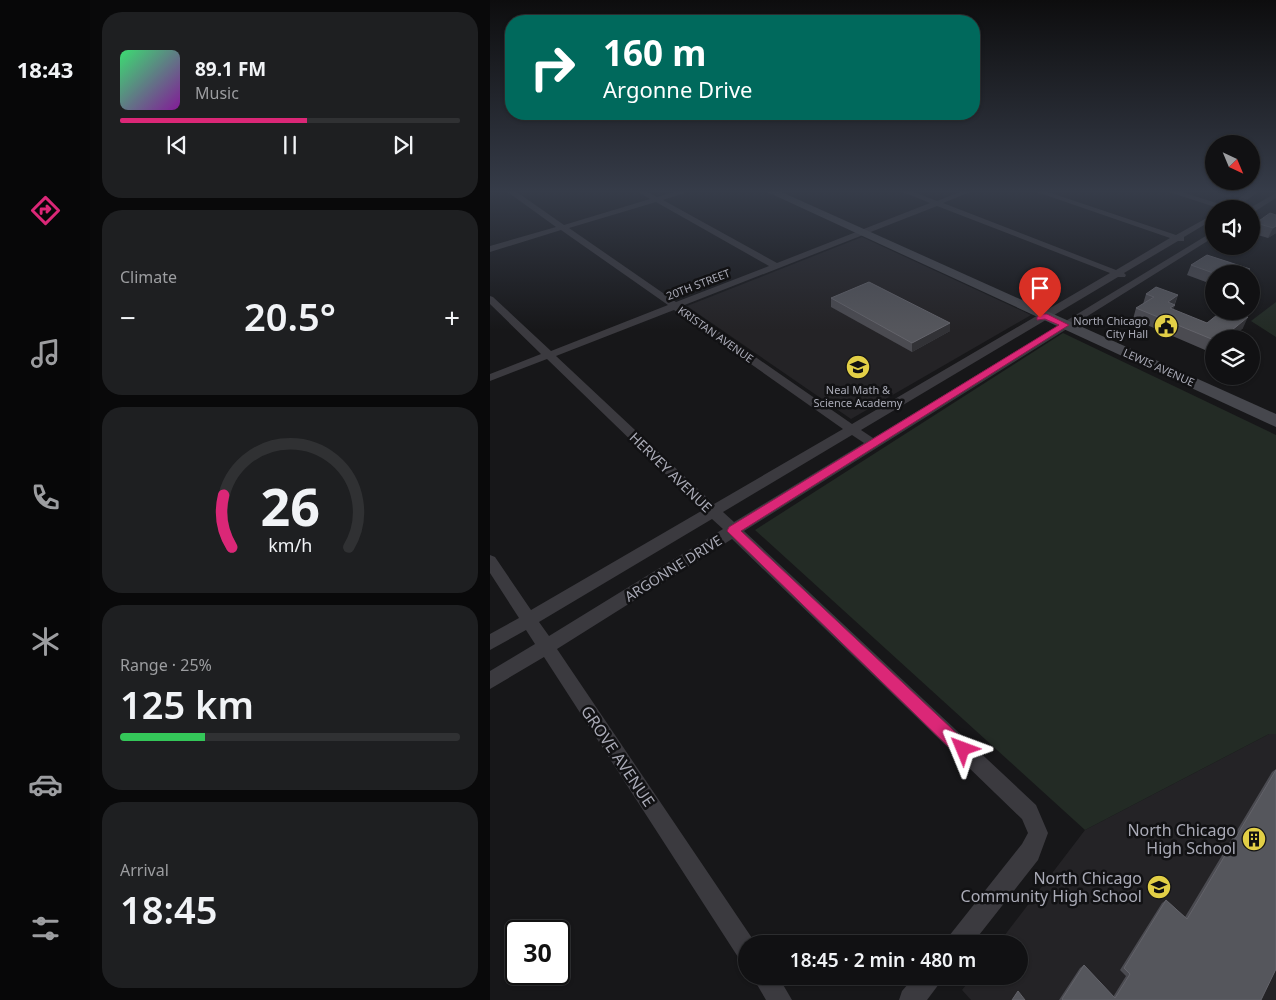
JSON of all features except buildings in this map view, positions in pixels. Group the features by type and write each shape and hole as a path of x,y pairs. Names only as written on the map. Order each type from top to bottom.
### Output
{"main road":[{"name":"LEWIS AVENUE","path":"872,237 1276,421"}],"street":[{"path":"490,249 530,237"},
{"name":"KRISTAN AVENUE","path":"576,237 873,444"},
{"path":"723,237 776,266"},
{"name":"20TH STREET","path":"490,378 850,237"},
{"path":"1023,237 1137,280"},
{"path":"1177,237 1196,244"},
{"name":"ARGONNE DRIVE","path":"490,643 1177,237"},
{"name":"ARGONNE DRIVE","path":"490,681 1205,238"},
{"name":"HERVEY AVENUE","path":"490,298 1029,812 1038,833 1030,852 963,935"},
{"path":"960,366 981,377"},
{"name":"GROVE AVENUE","path":"490,561 738,937"},
{"path":"770,985 780,1000"},
{"path":"912,1000 923,985"}],"shaded area":[{"name":"Neal Math & Science Academy","path":"862,237 1031,315 851,419 687,306"},
{"path":"1276,302 1276,337 1251,321 1260,320 1260,314"},
{"path":"1063,333 1276,435 1276,734 1269,734 1085,830 755,530"},
{"name":"North Chicago Community High School","path":"1269,734 1276,734 1276,1000 971,1000 962,990 966,985 1028,985 1028,935 1005,935 1085,830"}],"place":[{"name":"North Chicago City Hall","path":"1166,326"},
{"name":"Neal Math & Science Academy","path":"858,367"},
{"name":"North Chicago High School","path":"1254,839"},
{"name":"North Chicago Community High School","path":"1159,887"}],"route":[{"path":"963,749 733,531 1065,325 1044,316 1040,318"}]}
